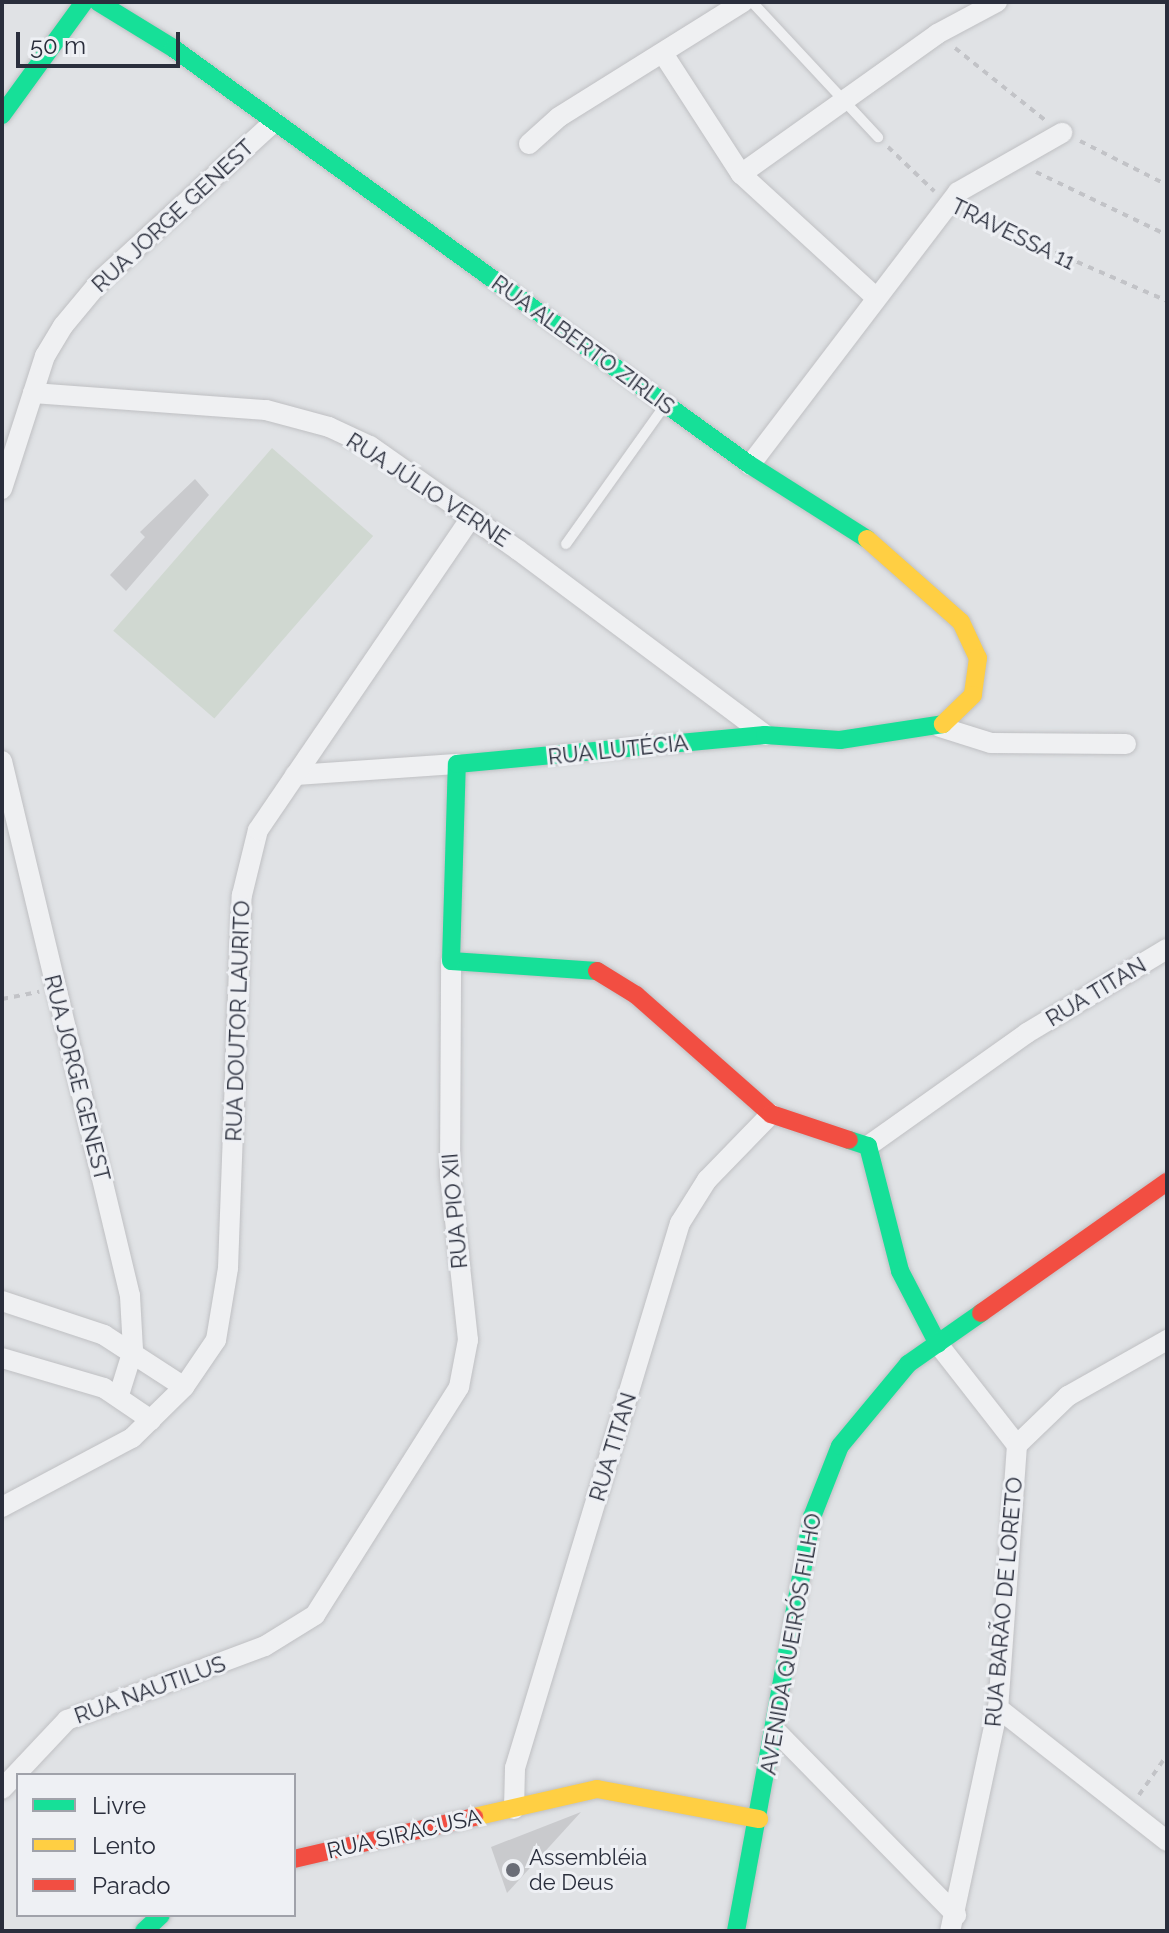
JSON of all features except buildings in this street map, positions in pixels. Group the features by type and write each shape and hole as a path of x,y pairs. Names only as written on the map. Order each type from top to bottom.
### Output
{"street":[{"path":"2,115 84,2"},
{"name":"RUA ALBERTO ZIRLIS","path":"98,2 274,122 750,465 876,545 961,622 978,658 973,695 940,727"},
{"path":"529,144 559,117 664,55 743,2"},
{"path":"741,174 845,106 937,34 997,2"},
{"path":"664,55 741,174 875,297"},
{"name":"RUA JORGE GENEST","path":"2,489 33,393 63,326 102,279 274,122"},
{"path":"750,465 948,204 1011,158 1062,133"},
{"name":"RUA JÚLIO VERNE","path":"33,393 172,400 303,418 370,446 765,735"},
{"name":"RUA DOUTOR LAURITO","path":"2,1507 115,1450 151,1420 184,1387 222,1322 242,895 258,830 471,518"},
{"path":"940,727 991,743 1126,744"},
{"name":"RUA LUTÉCIA","path":"295,775 457,764 765,735 840,740 940,727"},
{"name":"RUA JORGE GENEST","path":"2,761 130,1296 133,1350 119,1395"},
{"name":"RUA PIO XII","path":"315,1615 439,1424 467,1366 450,1175 451,961 457,764"},
{"name":"RUA TITAN","path":"868,1146 1027,1033 1167,949"},
{"path":"451,961 593,968 636,995 771,1114 868,1146 900,1271 938,1344"},
{"name":"RUA TITAN","path":"514,1809 515,1768 680,1223 707,1180 771,1114"},
{"name":"AVENIDA QUEIRÓS FILHO","path":"736,1931 822,1488 859,1417 908,1364 1167,1182"},
{"path":"2,1301 133,1350 184,1387"},
{"path":"1017,1445 1068,1396 1167,1340"},
{"name":"RUA BARÃO DE LORETO","path":"938,1344 1017,1445 998,1708 953,1923"},
{"path":"2,1358 119,1395 151,1420"},
{"name":"RUA NAUTILUS","path":"17,1773 67,1720 251,1652 315,1615"},
{"path":"998,1708 1130,1807 1167,1841"},
{"path":"775,1730 953,1923"},
{"name":"RUA NAUTILUS","path":"2,1789 16,1774"},
{"name":"RUA SIRACUSA","path":"296,1859 597,1789 759,1819"},
{"path":"144,1931 159,1917"}],"lane":[{"path":"752,2 845,106 878,137"},
{"path":"566,544 666,405"}],"path":[{"name":"TRAVESSA 11","path":"878,137 948,204 1167,301"},
{"path":"1011,158 1167,235"},
{"path":"2,999 55,989"},
{"path":"1130,1807 1167,1755"}],"shaded area":[{"path":"272,448 373,536 214,719 113,631"}],"traffic: fast":[{"path":"2,115 84,2"},
{"path":"98,2 173,48 750,465 867,539"},
{"path":"597,971 451,961 457,764 765,735 840,740 943,724"},
{"path":"849,1140 868,1146 900,1271 938,1344"},
{"path":"736,1931 812,1517 840,1446 908,1364 981,1313"},
{"path":"144,1931 159,1917"}],"traffic: slow":[{"path":"867,539 961,622 978,658 973,695 943,724"},
{"path":"474,1817 597,1789 759,1819"}],"traffic: jam":[{"path":"597,971 636,995 771,1114 849,1140"},
{"path":"981,1313 1167,1182"},
{"path":"296,1859 474,1817"}],"place":[{"name":"Assembléia de Deus","path":"513,1870"}]}
